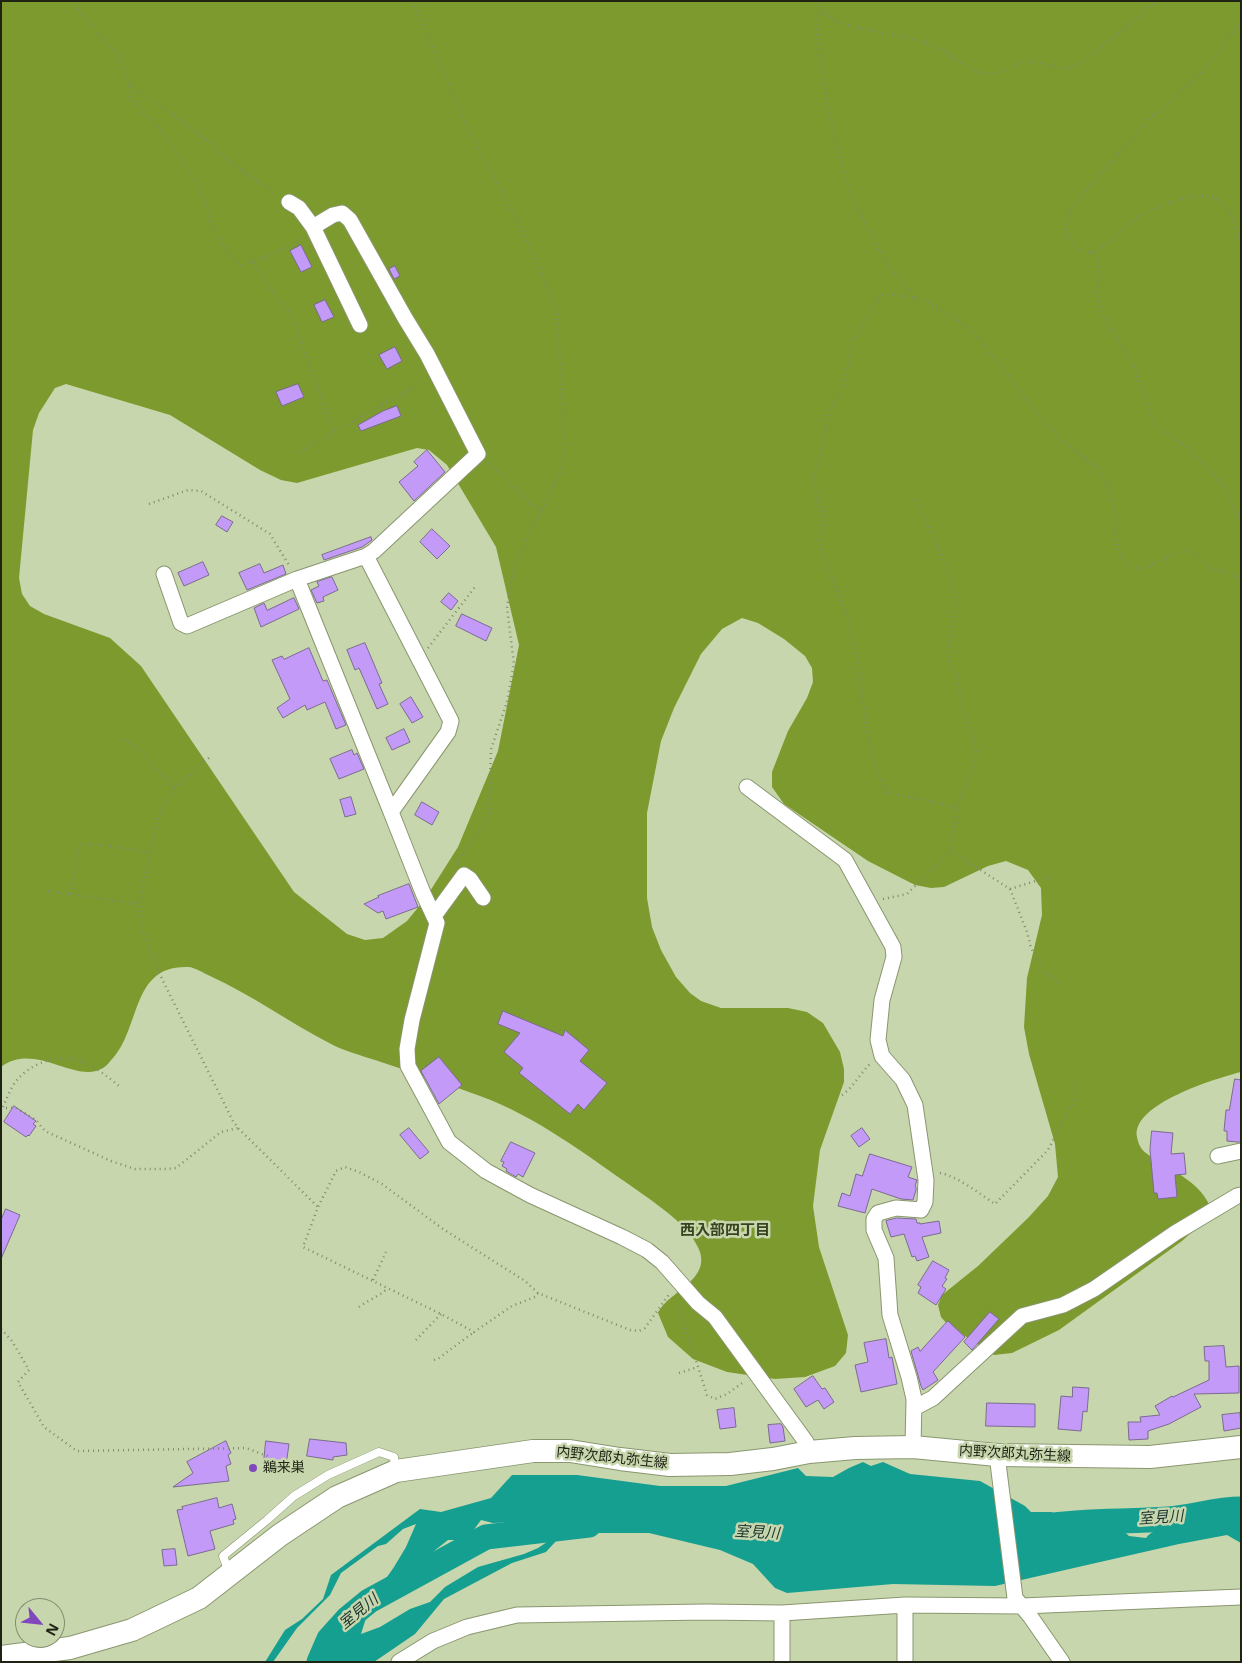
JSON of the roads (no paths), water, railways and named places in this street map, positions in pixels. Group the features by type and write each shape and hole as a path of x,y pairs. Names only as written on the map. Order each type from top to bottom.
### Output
{"main road":[{"name":"内野次郎丸弥生線","path":"1,1657 70,1648 132,1630 199,1598 280,1535 338,1497 396,1471 533,1451 570,1451 670,1465 730,1464 773,1459 809,1452 855,1448 913,1447 998,1460 1150,1457 1241,1447"}],"street":[{"path":"288,202 299,208 313,227 360,325"},
{"path":"164,574 182,623 187,626 297,579 366,556 374,551 478,454 438,374 350,220 342,214 333,215 313,227"},
{"path":"366,556 451,721 448,732 391,812"},
{"path":"297,579 423,893 437,923 412,1020 407,1049 408,1066 449,1142 486,1171 530,1195 622,1237 647,1250 662,1262 676,1285 715,1317 806,1442 809,1452"},
{"path":"747,786 845,860 893,947 894,957 882,1000 878,1040 882,1056 904,1080 915,1104 925,1173 925,1202 921,1210 896,1208 878,1213 874,1218 874,1230 886,1258 890,1316 914,1399 913,1447"},
{"path":"434,916 464,875 470,878 483,898"},
{"path":"1218,1156 1241,1151"},
{"path":"914,1408 933,1398 1022,1316 1063,1305 1094,1289 1175,1233 1241,1195"},
{"path":"998,1460 1018,1602 1062,1662"},
{"path":"399,1662 433,1641 467,1627 517,1615 705,1612 782,1613 906,1605 1241,1596"},
{"path":"905,1662 906,1605"},
{"path":"782,1613 782,1662"}],"water":[{"path":"863,1462 871,1466 883,1462 910,1474 980,1481 1025,1506 1031,1512 1051,1512 1097,1530 1105,1528 1114,1529 1129,1536 1146,1538 1158,1529 1197,1517 1241,1516 1241,1543 1227,1535 1179,1544 995,1586 893,1584 787,1593 775,1588 753,1564 720,1550 649,1533 583,1533 557,1540 546,1552 512,1563 444,1599 415,1634 374,1662 327,1662 338,1637 378,1590 394,1567 406,1547 416,1524 403,1529 386,1544 378,1546 341,1573 330,1595 297,1628 273,1662 265,1662 285,1630 302,1619 323,1599 331,1575 420,1509 441,1512 491,1498 512,1475 577,1475 660,1486 726,1486 798,1468 806,1476 833,1477","holes":["481,1520 493,1523 532,1521 555,1523 556,1536 538,1548 524,1554 478,1567 445,1587 430,1602 410,1609 380,1627 361,1634 366,1618 374,1605 383,1601 417,1568 428,1562 434,1551 448,1540 468,1536"]}],"waterway":[{"name":"室見川","path":"1045,1526 1168,1519 1241,1509"},
{"name":"室見川","path":"319,1662 329,1639 347,1619 369,1601 486,1537 589,1525"}],"place":[{"name":"鵜来巣","path":"253,1468"}],"district":[{"name":"西入部四丁目","path":"725,1231"}]}
